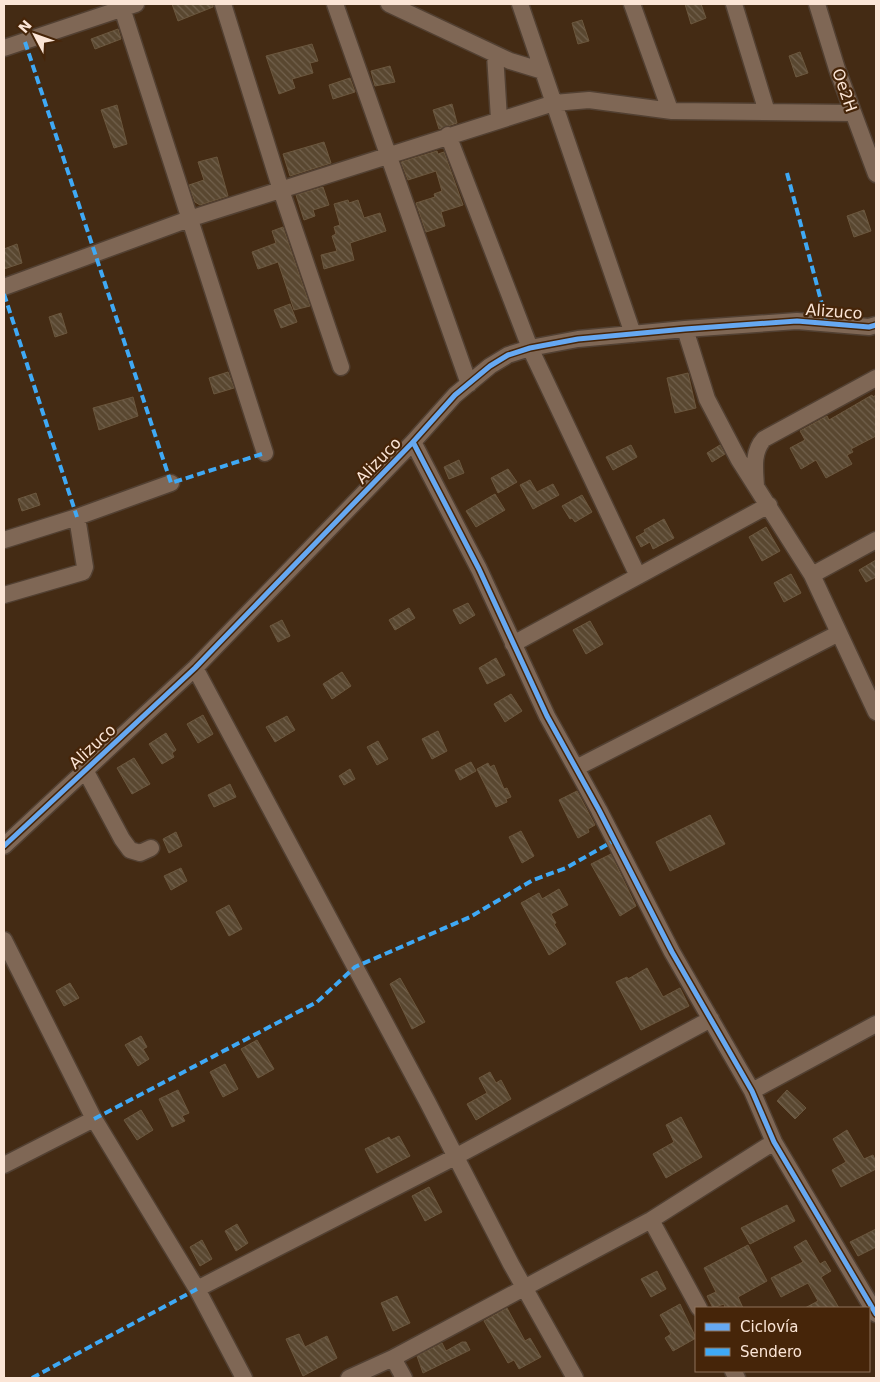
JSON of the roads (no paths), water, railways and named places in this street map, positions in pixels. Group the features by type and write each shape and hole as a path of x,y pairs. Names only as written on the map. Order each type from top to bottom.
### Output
{"street":[{"path":"223,4 281,190 341,367"},
{"path":"335,4 469,384"},
{"path":"388,4 408,9 510,61 543,71"},
{"path":"520,4 632,334"},
{"path":"632,4 670,110"},
{"path":"734,4 768,112"},
{"name":"Oe2H","path":"817,4 853,113 876,174"},
{"path":"4,48 118,7 265,453"},
{"path":"495,54 499,119"},
{"path":"4,287 189,219 388,157 448,135 554,103 589,100 670,110 853,113"},
{"path":"448,135 530,348 638,576"},
{"name":"Alizuco","path":"4,846 194,668 413,442 455,395 490,366 508,355 530,348 578,339 685,329 797,321 869,327 876,325"},
{"path":"685,329 707,399 739,460 812,575 876,712"},
{"path":"756,486 755,458 758,446 764,440 876,378"},
{"path":"413,442 479,569 547,716 672,952 752,1091 774,1142 876,1314"},
{"path":"4,540 77,517 171,483"},
{"path":"514,644 769,505"},
{"path":"4,595 83,572 85,567 77,517"},
{"path":"812,575 876,540"},
{"path":"576,768 839,633"},
{"path":"194,668 575,1378"},
{"path":"85,770 122,839 130,850 140,853 151,848"},
{"path":"4,940 94,1119 197,1289 244,1378"},
{"path":"197,1289 455,1157 710,1019"},
{"path":"752,1091 876,1024"},
{"path":"4,1165 94,1119"},
{"path":"348,1378 393,1358 651,1220 774,1142"},
{"path":"651,1220 698,1307"},
{"path":"393,1358 404,1378"}]}
